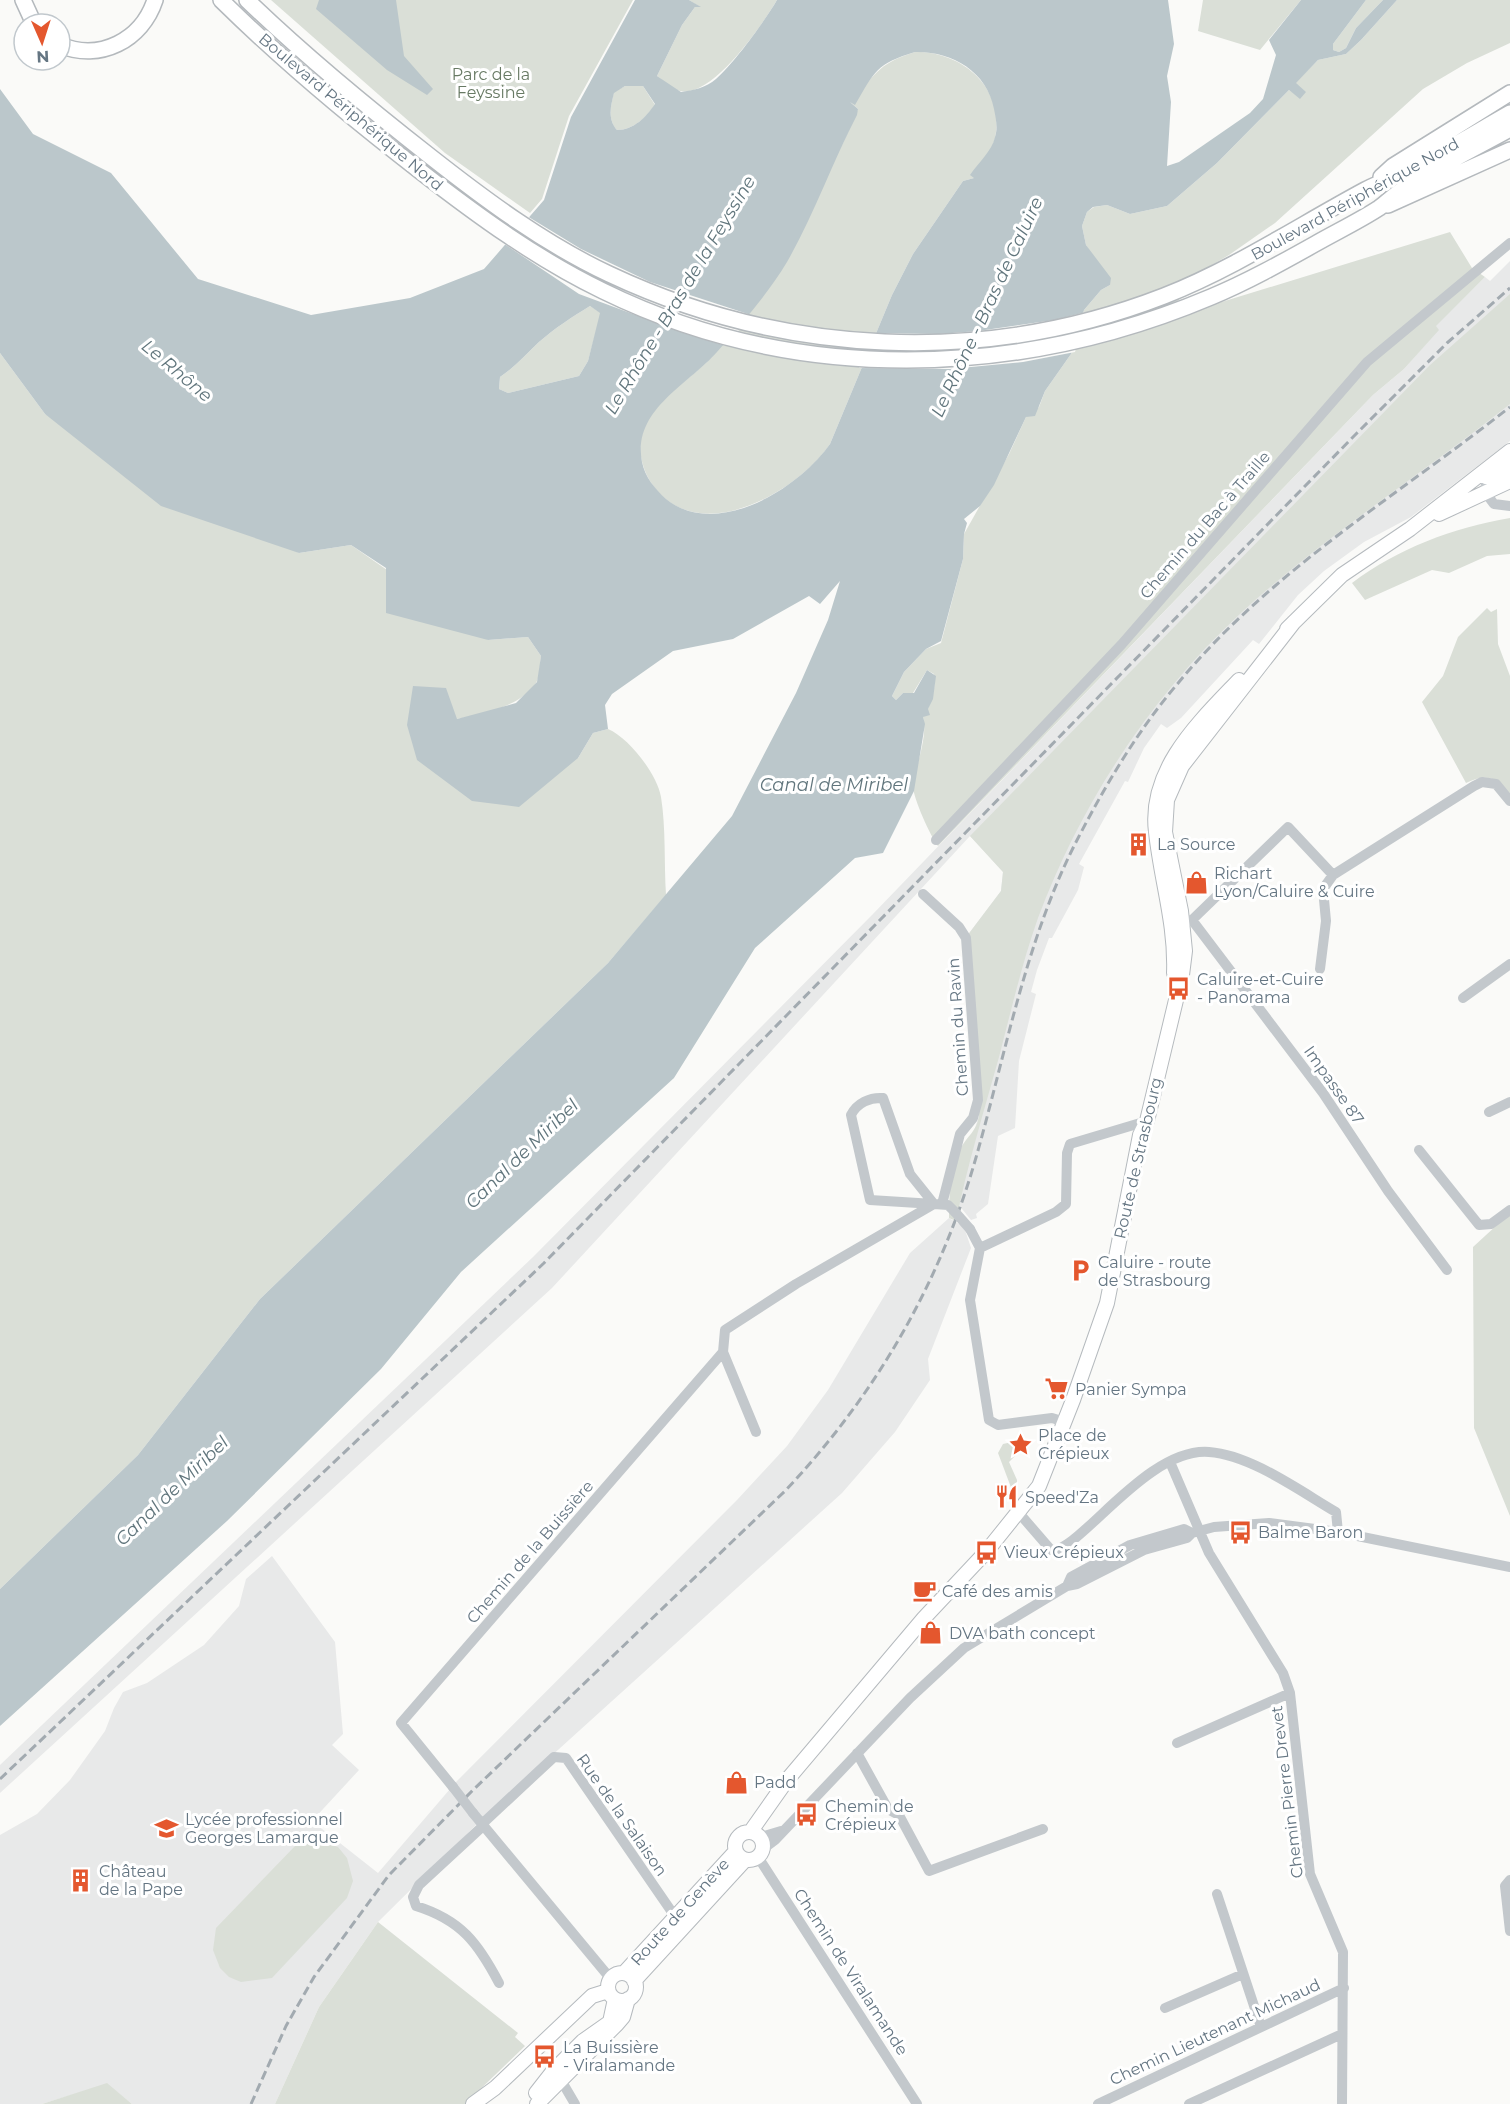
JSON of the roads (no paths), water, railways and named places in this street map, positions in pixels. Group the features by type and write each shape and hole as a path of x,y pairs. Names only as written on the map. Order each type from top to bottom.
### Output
{"highway":[{"path":"72,48 85,51 117,45 140,28 155,0"},
{"name":"Boulevard Périphérique Nord","path":"221,0 265,43 342,110 456,199 536,254 570,274 634,305 700,329 814,355 886,361 933,361 1022,352 1077,342 1127,328 1207,299 1263,273 1377,209 1401,190 1510,129"},
{"name":"Boulevard Périphérique Nord","path":"247,0 357,98 467,185 541,237 634,286 703,311 816,337 886,343 933,344 1018,336 1120,311 1198,282 1248,257 1510,113"},
{"path":"1368,189 1393,166 1510,93"},
{"path":"1377,209 1407,199 1510,150"}],"main road":[{"name":"Route de Strasbourg","path":"752,1847 787,1780 924,1618 1019,1513 1042,1480 1107,1303 1140,1135 1147,1121 1183,969 1183,922 1166,832 1165,811 1171,789 1182,766 1294,622 1342,575 1410,529 1510,451"},
{"path":"1451,498 1489,475 1510,467"},
{"name":"Route de Strasbourg","path":"1410,529 1510,481"},
{"name":"Route de Genève","path":"629,1977 676,1918 752,1847"},
{"name":"Route de Genève","path":"615,1992 752,1847"},
{"name":"Route de Genève","path":"473,2104 495,2088 592,1996 615,1992 634,1993 629,1977"},
{"path":"528,2104 584,2041 610,2022 615,1992"},
{"path":"537,2104 557,2074"},
{"name":"Route de Genève","path":"483,2104 495,2088"}],"street":[{"name":"Chemin du Bac à Traille","path":"936,840 1122,644 1367,362 1510,243"},
{"path":"1510,467 1486,483 1485,492 1494,504 1510,506"},
{"path":"1320,969 1326,921 1323,889 1333,875 1482,782 1496,784 1510,801"},
{"path":"1183,922 1288,827 1333,875"},
{"name":"Chemin du Ravin","path":"922,894 959,927 966,938 978,1100 973,1118 960,1134 938,1204"},
{"name":"Impasse 87","path":"1183,922 1323,1093 1388,1191 1447,1270"},
{"path":"1463,998 1510,964"},
{"path":"938,1204 910,1174 883,1098 874,1097 855,1107 851,1115 870,1200 948,1205 970,1230 980,1248 970,1300 989,1420 998,1425 1052,1418 1065,1422"},
{"path":"1489,1112 1510,1102"},
{"path":"980,1248 1056,1212 1066,1204 1067,1153 1070,1144 1147,1121"},
{"path":"1419,1150 1479,1225 1491,1224 1510,1210"},
{"name":"Chemin de la Buissière","path":"615,1992 401,1723 723,1352 725,1330 796,1284 938,1204"},
{"path":"723,1352 756,1432"},
{"path":"1019,1513 1051,1550 1063,1550 1079,1538 1117,1498 1170,1462 1183,1455 1208,1452 1239,1459 1336,1512 1338,1532"},
{"name":"Chemin Pierre Drevet","path":"1170,1462 1196,1532 1283,1673 1290,1693 1310,1874 1340,1941 1344,1988 1342,2104"},
{"path":"752,1847 775,1840 781,1831 910,1698 964,1648 1067,1586 1077,1584 1144,1550 1217,1527 1269,1523 1338,1532 1510,1567"},
{"path":"1177,1743 1290,1693"},
{"path":"857,1753 888,1809 899,1815 929,1871 1043,1829"},
{"name":"Rue de la Salaison","path":"483,1825 554,1757 566,1758 676,1918"},
{"path":"483,1825 419,1885 413,1897 416,1906 435,1912 469,1936 477,1944 499,1983"},
{"name":"Chemin de Viralamande","path":"752,1847 916,2104"},
{"path":"1510,1880 1506,1886 1510,1931"},
{"path":"1217,1894 1261,2027"},
{"path":"1165,2008 1244,1974"},
{"name":"Chemin Lieutenant Michaud","path":"1098,2104 1344,1988"},
{"path":"1189,2104 1342,2034"},
{"path":"557,2074 575,2104"}],"water":[{"path":"319,0 396,0 404,56 433,89 427,95 387,70 316,9"},
{"path":"635,0 689,0 701,7 695,7 682,25 657,76 681,92 704,87 716,79 749,41 777,0 1168,0 1174,44 1167,76 1171,102 1167,166 1179,162 1250,113 1263,99 1276,55 1269,40 1301,0 1366,0 1333,44 1333,50 1339,52 1346,48 1356,28 1383,0 1397,0 1346,54 1318,60 1296,83 1306,92 1300,99 1289,90 1217,163 1167,206 1130,214 1107,205 1093,207 1087,212 1082,226 1086,245 1111,278 1110,285 1101,290 1084,310 1071,354 1045,391 1035,416 1026,417 994,485 980,506 964,519 967,523 963,559 941,641 926,649 904,672 892,696 896,700 903,693 914,693 927,670 936,676 933,699 928,709 930,715 923,717 925,724 914,791 883,853 855,858 755,948 674,1078 461,1272 381,1369 227,1521 0,1726 0,1589 138,1455 260,1299 608,963 732,816 796,693 828,620 840,581 820,604 809,596 733,639 673,651 612,694 605,705 608,729 593,733 578,758 519,807 472,801 417,760 407,725 413,686 446,688 457,719 516,703 537,682 541,656 528,637 488,640 386,613 386,568 351,545 299,553 161,506 45,414 0,353 0,89 33,134 111,173 198,279 311,315 410,298 484,269 544,200 571,117","holes":["915,52 942,55 965,66 975,74 984,84 994,109 997,127 993,142 970,175 974,178 963,181 913,254 892,295 830,444 816,461 778,492 756,503 732,511 709,514 686,510 666,499 645,473 641,444 645,428 665,400 717,352 771,286 797,244 857,115 858,109 850,102 855,105 872,76 884,65","625,86 643,86 655,104 639,122 629,128 617,130 611,117 612,102 614,93","590,306 600,313 588,361 579,376 508,393 499,389 500,377 564,323"]}],"railway":[{"path":"0,1779 544,1263 1356,434 1447,343 1510,288"},
{"path":"251,2104 286,2026 314,1977 389,1875 472,1791 786,1490 819,1453 877,1375 925,1291 962,1201 977,1154 1018,997 1057,883 1097,803 1149,720 1215,642 1253,605 1337,536 1510,407"}],"place":[{"name":"La Source","path":"1139,844"},
{"name":"Richart Lyon/Caluire & Cuire","path":"1196,882"},
{"name":"Caluire-et-Cuire - Panorama","path":"1179,988"},
{"name":"Caluire - route de Strasbourg","path":"1080,1271"},
{"name":"Panier Sympa","path":"1057,1389"},
{"name":"Place de Crépieux","path":"1020,1444"},
{"name":"Speed'Za","path":"1007,1497"},
{"name":"Balme Baron","path":"1240,1532"},
{"name":"Vieux Crépieux","path":"986,1552"},
{"name":"Café des amis","path":"924,1591"},
{"name":"DVA bath concept","path":"931,1633"},
{"name":"Padd","path":"736,1782"},
{"name":"Chemin de Crépieux","path":"807,1815"},
{"name":"Lycée professionnel Georges Lamarque","path":"167,1828"},
{"name":"Château de la Pape","path":"81,1880"},
{"name":"La Buissière - Viralamande","path":"545,2056"}],"park label":[{"name":"Parc de la Feyssine","path":"491,83"}],"water label":[{"name":"Le Rhône - Bras de la Feyssine","path":"680,295"},
{"name":"Le Rhône - Bras de Caluire","path":"987,307"},
{"name":"Le Rhône","path":"177,371"},
{"name":"Canal de Miribel","path":"834,785"},
{"name":"Canal de Miribel","path":"522,1154"},
{"name":"Canal de Miribel","path":"172,1491"}]}
